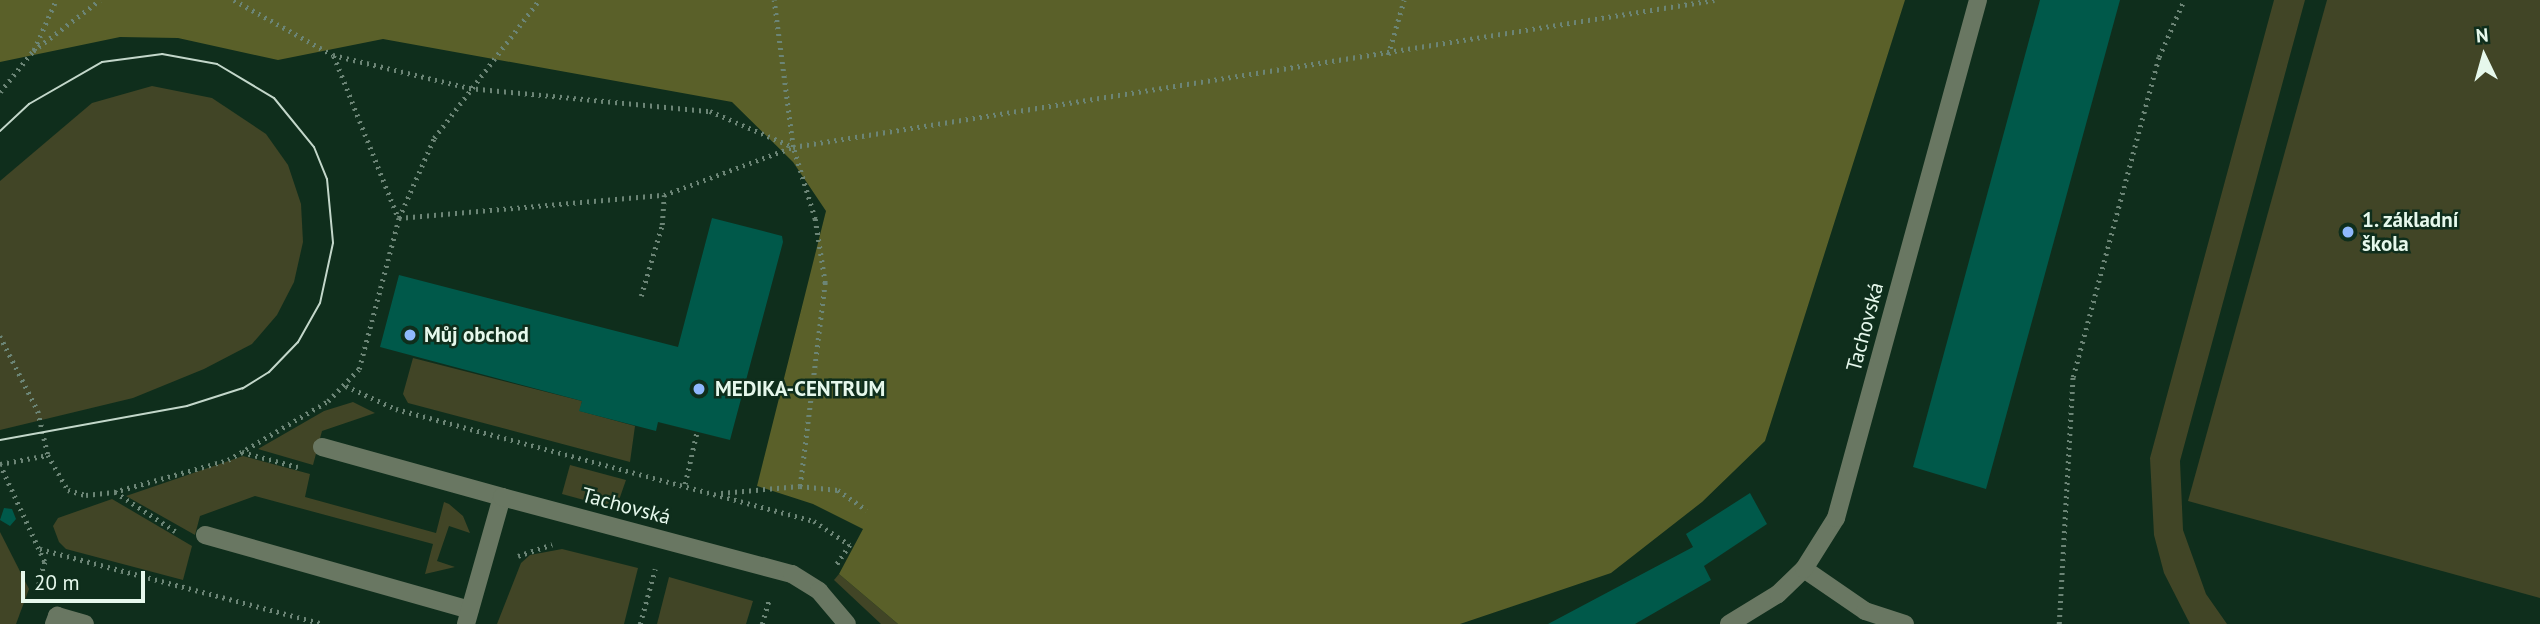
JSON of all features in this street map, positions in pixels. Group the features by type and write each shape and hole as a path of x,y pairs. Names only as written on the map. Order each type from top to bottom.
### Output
{"street":[{"name":"Tachovská","path":"1729,624 1778,594 1804,569 1836,518 1978,0"},
{"name":"Tachovská","path":"322,447 792,574 819,591 847,624"},
{"path":"205,535 468,617 502,497"},
{"path":"1804,569 1865,611 1905,624"},
{"path":"54,624 57,616 85,624"}],"path":[{"path":"33,51 56,0"},
{"path":"0,92 33,51 100,0"},
{"path":"234,0 333,55 469,88 710,111 793,147"},
{"path":"0,336 38,411 48,455 68,490 86,495 114,492 242,452 346,386 359,369 399,218 433,138 539,0"},
{"path":"774,0 793,147 814,219 825,282 800,486"},
{"path":"1388,55 1404,0"},
{"path":"399,218 664,195 793,147 1388,55 1714,0"},
{"path":"2059,624 2073,377 2159,57 2184,0"},
{"path":"333,55 399,218"},
{"path":"641,296 662,225 664,195"},
{"path":"346,386 396,409 685,484 814,521 850,545 819,591"},
{"path":"685,484 697,431"},
{"path":"242,452 306,469 322,447"},
{"path":"35,599 45,562 0,464 48,455"},
{"path":"717,493 800,486 838,490 867,510"},
{"path":"114,492 161,524 199,541 205,535"},
{"path":"514,562 520,554 559,544"},
{"path":"40,549 323,624"},
{"path":"645,565 668,571"},
{"path":"640,624 655,568"},
{"path":"756,594 777,601"},
{"path":"762,624 769,598"}],"green space":[{"path":"0,0 1905,0 1765,441 1702,502 1611,573 1460,624 898,624 839,574 863,529 813,504 757,486 826,211 793,162 732,102 383,39 278,60 178,38 120,37 0,62"},
{"path":"2274,0 2305,0 2180,461 2183,530 2206,594 2227,624 2190,624 2164,573 2154,535 2150,458"},
{"name":"1. základní škola","path":"2327,0 2540,0 2540,598 2188,501"},
{"path":"152,86 212,98 266,134 288,165 301,204 303,242 294,282 277,315 252,344 204,369 133,398 0,430 0,181 92,103"},
{"path":"413,358 582,401 580,411 635,426 630,462 408,403 403,394"},
{"path":"353,402 375,413 322,431 313,465 258,449 324,411"},
{"path":"243,456 310,474 305,497 436,533 444,502 463,516 470,533 449,526 437,561 455,567 425,574 433,544 255,496 200,516 195,535 126,496"},
{"path":"570,465 626,480 619,500 606,506 562,494"},
{"path":"112,499 192,546 183,580 66,549 59,542 53,526 58,518"},
{"path":"0,532 29,589 16,624 0,624"},
{"path":"562,549 638,568 624,624 497,624 521,563 530,555"},
{"path":"839,574 898,624 881,624 834,580"},
{"path":"669,577 753,601 746,624 657,624"}],"building":[{"path":"2040,0 2120,0 1986,489 1913,467"},
{"path":"712,218 782,236 783,242 730,440 658,422 656,431 579,411 582,401 380,347 399,275 678,347"},
{"path":"1750,493 1767,524 1704,566 1711,580 1635,624 1548,624 1693,547 1686,534"},
{"path":"4,508 12,509 16,519 10,526 0,520"}],"tram line":[{"path":"0,131 29,104 102,62 162,54 217,64 274,98 314,147 327,179 333,243 320,303 298,342 269,372 243,388 187,406 0,440"}],"place":[{"name":"1. základní škola","path":"2348,232"},
{"name":"Můj obchod","path":"410,335"},
{"name":"MEDIKA-CENTRUM","path":"699,389"}]}
